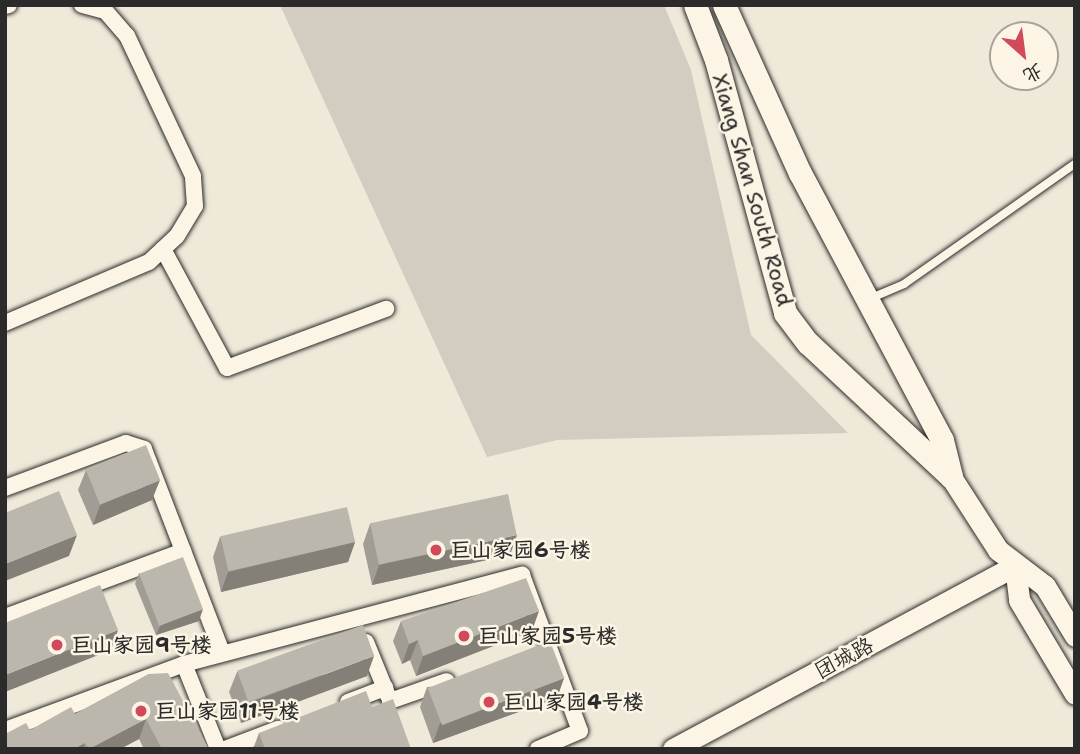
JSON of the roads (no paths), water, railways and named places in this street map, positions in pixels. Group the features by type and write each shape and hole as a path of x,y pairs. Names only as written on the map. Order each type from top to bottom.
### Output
{"main road":[{"name":"Xiang Shan South Road","path":"695,5 716,60 786,313 808,343 951,477"},
{"name":"Xiang Shan South Road","path":"724,5 800,173 942,440 951,477"}],"street":[{"path":"82,5 105,11 127,36"},
{"path":"5,323 149,262 177,236 195,206 193,176 111,5"},
{"path":"163,249 227,368 386,309"},
{"path":"5,488 126,443 144,449 222,652"},
{"name":"Xiang Shan South Road","path":"951,477 998,550 1015,566 1045,586 1075,636"},
{"path":"5,617 183,551"},
{"path":"1015,566 1019,600 1075,694"},
{"name":"团城路","path":"673,749 1015,566"},
{"path":"5,730 222,652 357,620 522,575 542,648 580,731 538,749"},
{"path":"357,620 390,701"},
{"path":"184,664 218,749"},
{"path":"336,707 390,701 469,673"},
{"path":"225,749 299,721"}],"lane":[{"path":"869,299 904,284 1075,163"}],"place":[{"name":"巨山家园6号楼","path":"436,550"},
{"name":"巨山家园5号楼","path":"464,636"},
{"name":"巨山家园9号楼","path":"57,645"},
{"name":"巨山家园4号楼","path":"489,702"},
{"name":"巨山家园11号楼","path":"141,711"}]}
